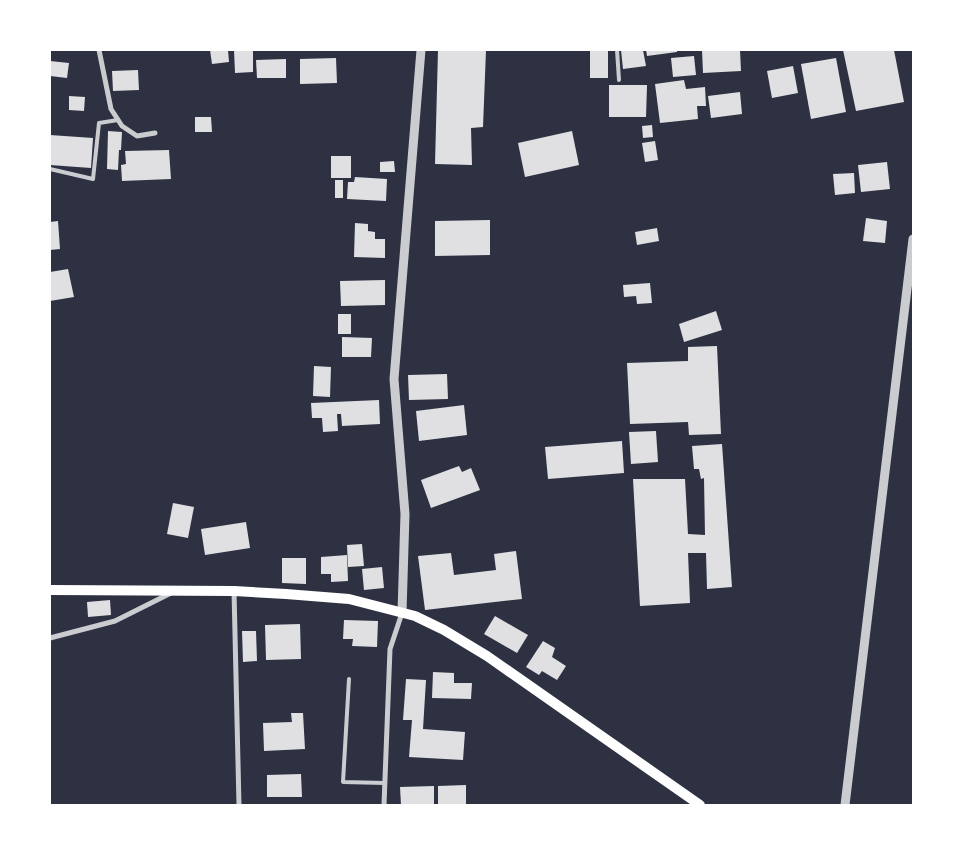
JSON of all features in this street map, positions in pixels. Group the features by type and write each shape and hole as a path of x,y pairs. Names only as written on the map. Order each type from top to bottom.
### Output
{"main road":[{"path":"50,590 234,591 286,594 349,600 415,616 444,630 487,656 700,805"}],"street":[{"path":"99,50 111,109 122,126 137,136 155,133"},
{"path":"384,805 390,649 402,612 406,514 394,379 421,50"},
{"path":"845,805 913,239"},
{"path":"50,638 115,621 176,591"},
{"path":"234,591 239,805"}],"lane":[{"path":"617,50 618,80"},
{"path":"50,169 94,179 98,123 118,120"},
{"path":"349,679 343,782 385,783"}],"building":[{"path":"210,50 228,50 229,62 212,64"},
{"path":"234,50 253,50 253,72 235,73"},
{"path":"438,50 486,50 483,127 471,128 472,165 435,164"},
{"path":"590,50 608,50 608,78 590,78"},
{"path":"621,50 643,50 646,66 623,69"},
{"path":"646,50 677,50 677,52 647,56"},
{"path":"702,50 740,50 741,71 703,73"},
{"path":"843,50 894,50 904,102 856,111"},
{"path":"694,56 696,75 673,77 671,58"},
{"path":"336,58 337,83 300,84 300,59"},
{"path":"836,58 846,112 811,119 801,64"},
{"path":"286,59 286,78 257,78 256,60"},
{"path":"50,61 69,63 67,78 50,76"},
{"path":"793,66 798,93 772,98 767,71"},
{"path":"138,70 139,90 113,91 112,71"},
{"path":"684,80 686,89 705,87 706,106 697,106 698,119 660,123 655,84"},
{"path":"609,85 647,85 646,117 609,117"},
{"path":"740,92 742,114 711,118 708,96"},
{"path":"69,96 85,97 84,111 69,110"},
{"path":"195,117 211,117 212,132 195,132"},
{"path":"652,125 653,137 643,138 642,126"},
{"path":"108,131 122,132 118,170 107,169"},
{"path":"572,131 579,165 525,177 518,143"},
{"path":"50,135 93,138 91,168 50,165"},
{"path":"655,141 658,160 645,162 642,143"},
{"path":"169,150 171,179 122,181 121,165 126,164 125,151"},
{"path":"331,156 351,156 351,178 331,178"},
{"path":"394,161 395,172 380,172 380,162"},
{"path":"887,162 890,189 861,192 858,165"},
{"path":"854,173 855,193 835,195 833,174"},
{"path":"355,177 387,179 386,201 347,199 348,182 354,182"},
{"path":"335,180 343,180 343,198 335,198"},
{"path":"866,218 887,221 885,243 863,241"},
{"path":"490,220 490,255 435,256 435,221"},
{"path":"58,221 60,249 50,250 50,222"},
{"path":"355,223 368,224 368,231 375,232 375,239 385,239 385,258 354,257"},
{"path":"657,228 659,241 637,245 635,232"},
{"path":"68,269 74,297 50,301 50,272"},
{"path":"385,280 385,305 341,306 340,281"},
{"path":"650,283 652,303 637,304 636,296 624,297 623,285"},
{"path":"716,311 722,330 684,342 679,324"},
{"path":"338,314 351,314 351,334 338,334"},
{"path":"342,337 372,338 371,357 342,357"},
{"path":"717,346 721,434 689,435 688,422 630,424 627,363 688,361 688,347"},
{"path":"314,366 331,367 330,397 313,396"},
{"path":"447,374 448,399 409,400 408,375"},
{"path":"379,400 380,424 342,426 341,414 337,414 338,431 323,432 322,418 312,418 311,403"},
{"path":"464,405 467,435 419,441 416,411"},
{"path":"656,431 658,462 631,464 629,432"},
{"path":"622,441 624,473 548,479 545,447"},
{"path":"722,444 732,587 707,589 706,553 688,553 690,603 640,606 633,479 685,479 688,534 705,535 704,478 701,479 699,469 694,469 692,446"},
{"path":"459,466 462,472 471,468 480,490 431,508 421,480"},
{"path":"173,503 194,507 188,538 167,534"},
{"path":"246,522 250,548 205,555 201,529"},
{"path":"362,544 364,566 348,567 347,545"},
{"path":"516,551 522,599 425,610 418,556 451,553 454,575 496,570 494,554"},
{"path":"347,555 348,581 331,582 331,574 321,574 321,557"},
{"path":"282,558 306,558 306,584 282,583"},
{"path":"382,567 384,588 364,590 362,569"},
{"path":"110,600 111,615 88,617 87,602"},
{"path":"495,616 528,635 517,653 484,634"},
{"path":"344,620 378,621 377,647 352,646 353,639 343,639"},
{"path":"300,624 301,659 266,660 265,625"},
{"path":"242,631 256,631 257,661 243,662"},
{"path":"543,641 555,648 552,657 566,666 557,680 542,671 539,675 526,667"},
{"path":"433,672 454,673 454,683 472,683 471,699 432,698"},
{"path":"406,679 426,680 423,729 465,732 463,760 409,757 412,720 403,720"},
{"path":"291,713 303,713 305,749 264,751 263,723 292,722"},
{"path":"301,774 302,797 267,797 267,775"},
{"path":"466,785 466,805 438,805 438,786"},
{"path":"434,786 434,805 401,805 400,787"}]}
